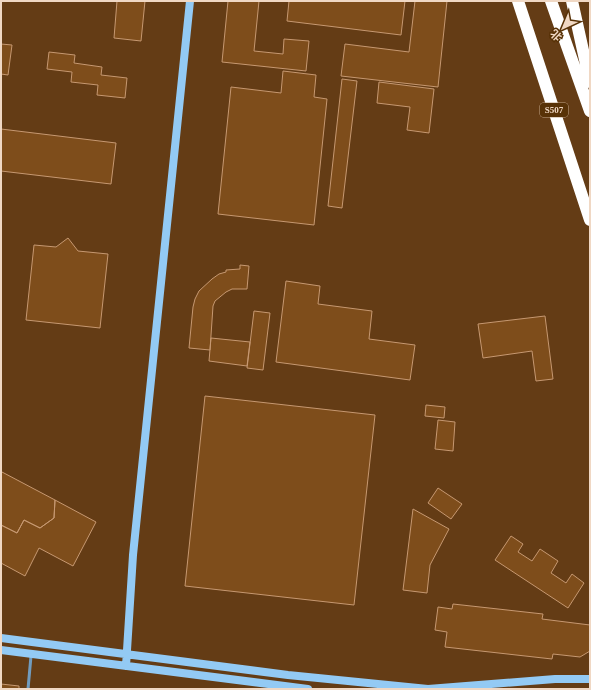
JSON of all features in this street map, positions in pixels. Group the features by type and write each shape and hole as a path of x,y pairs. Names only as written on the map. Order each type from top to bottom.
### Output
{"highway":[{"name":"S507","path":"518,1 590,220"},
{"path":"551,1 590,111"},
{"path":"572,1 590,82"}],"main road":[{"path":"126,666 133,555 190,1"},
{"path":"1,638 127,653 288,675 428,689 555,679 590,679"},
{"path":"1,650 308,689"}],"lane":[{"path":"28,689 31,654"}],"building":[{"path":"117,1 145,1 141,41 114,38"},
{"path":"228,1 259,1 254,51 283,54 284,39 309,41 306,71 222,62"},
{"path":"289,1 405,1 401,35 287,21"},
{"path":"415,1 447,1 438,87 341,76 345,44 409,52"},
{"path":"1,44 12,45 8,75 1,74"},
{"path":"49,52 75,55 74,63 102,67 101,75 127,78 125,98 97,95 98,85 71,82 72,72 47,69"},
{"path":"283,71 316,75 314,97 327,99 314,225 218,214 231,87 281,93"},
{"path":"342,79 357,81 342,208 328,206"},
{"path":"379,82 434,89 429,133 407,130 410,107 377,103"},
{"path":"1,129 116,143 111,184 1,171"},
{"path":"68,238 78,251 108,254 100,328 26,320 34,245 56,247"},
{"path":"240,265 249,266 247,289 232,289 215,301 213,306 210,350 189,348 193,307 199,291 219,274 226,272 226,270 240,269"},
{"path":"286,281 320,286 318,304 372,311 369,339 415,345 410,380 276,362"},
{"path":"254,311 270,313 263,370 247,368"},
{"path":"545,316 553,379 536,381 532,351 483,358 478,324"},
{"path":"211,338 250,342 247,366 209,361"},
{"path":"205,396 375,415 354,605 185,586"},
{"path":"426,405 445,407 444,418 425,416"},
{"path":"438,420 455,422 453,451 435,449"},
{"path":"2,472 55,500 54,518 40,528 24,520 17,533 1,525"},
{"path":"438,488 462,504 451,519 428,503"},
{"path":"55,500 96,522 73,566 39,548 25,576 1,563 1,525 17,533 24,520 40,528 54,518"},
{"path":"413,509 449,529 430,565 427,593 403,590"},
{"path":"511,536 523,544 518,552 532,561 540,549 558,561 551,573 566,583 572,574 584,583 568,608 495,560"},
{"path":"453,604 543,614 542,619 590,625 590,651 580,657 553,654 552,659 445,647 447,632 435,630 438,607 452,609"},
{"path":"1,684 19,686 19,689 1,689"}]}
